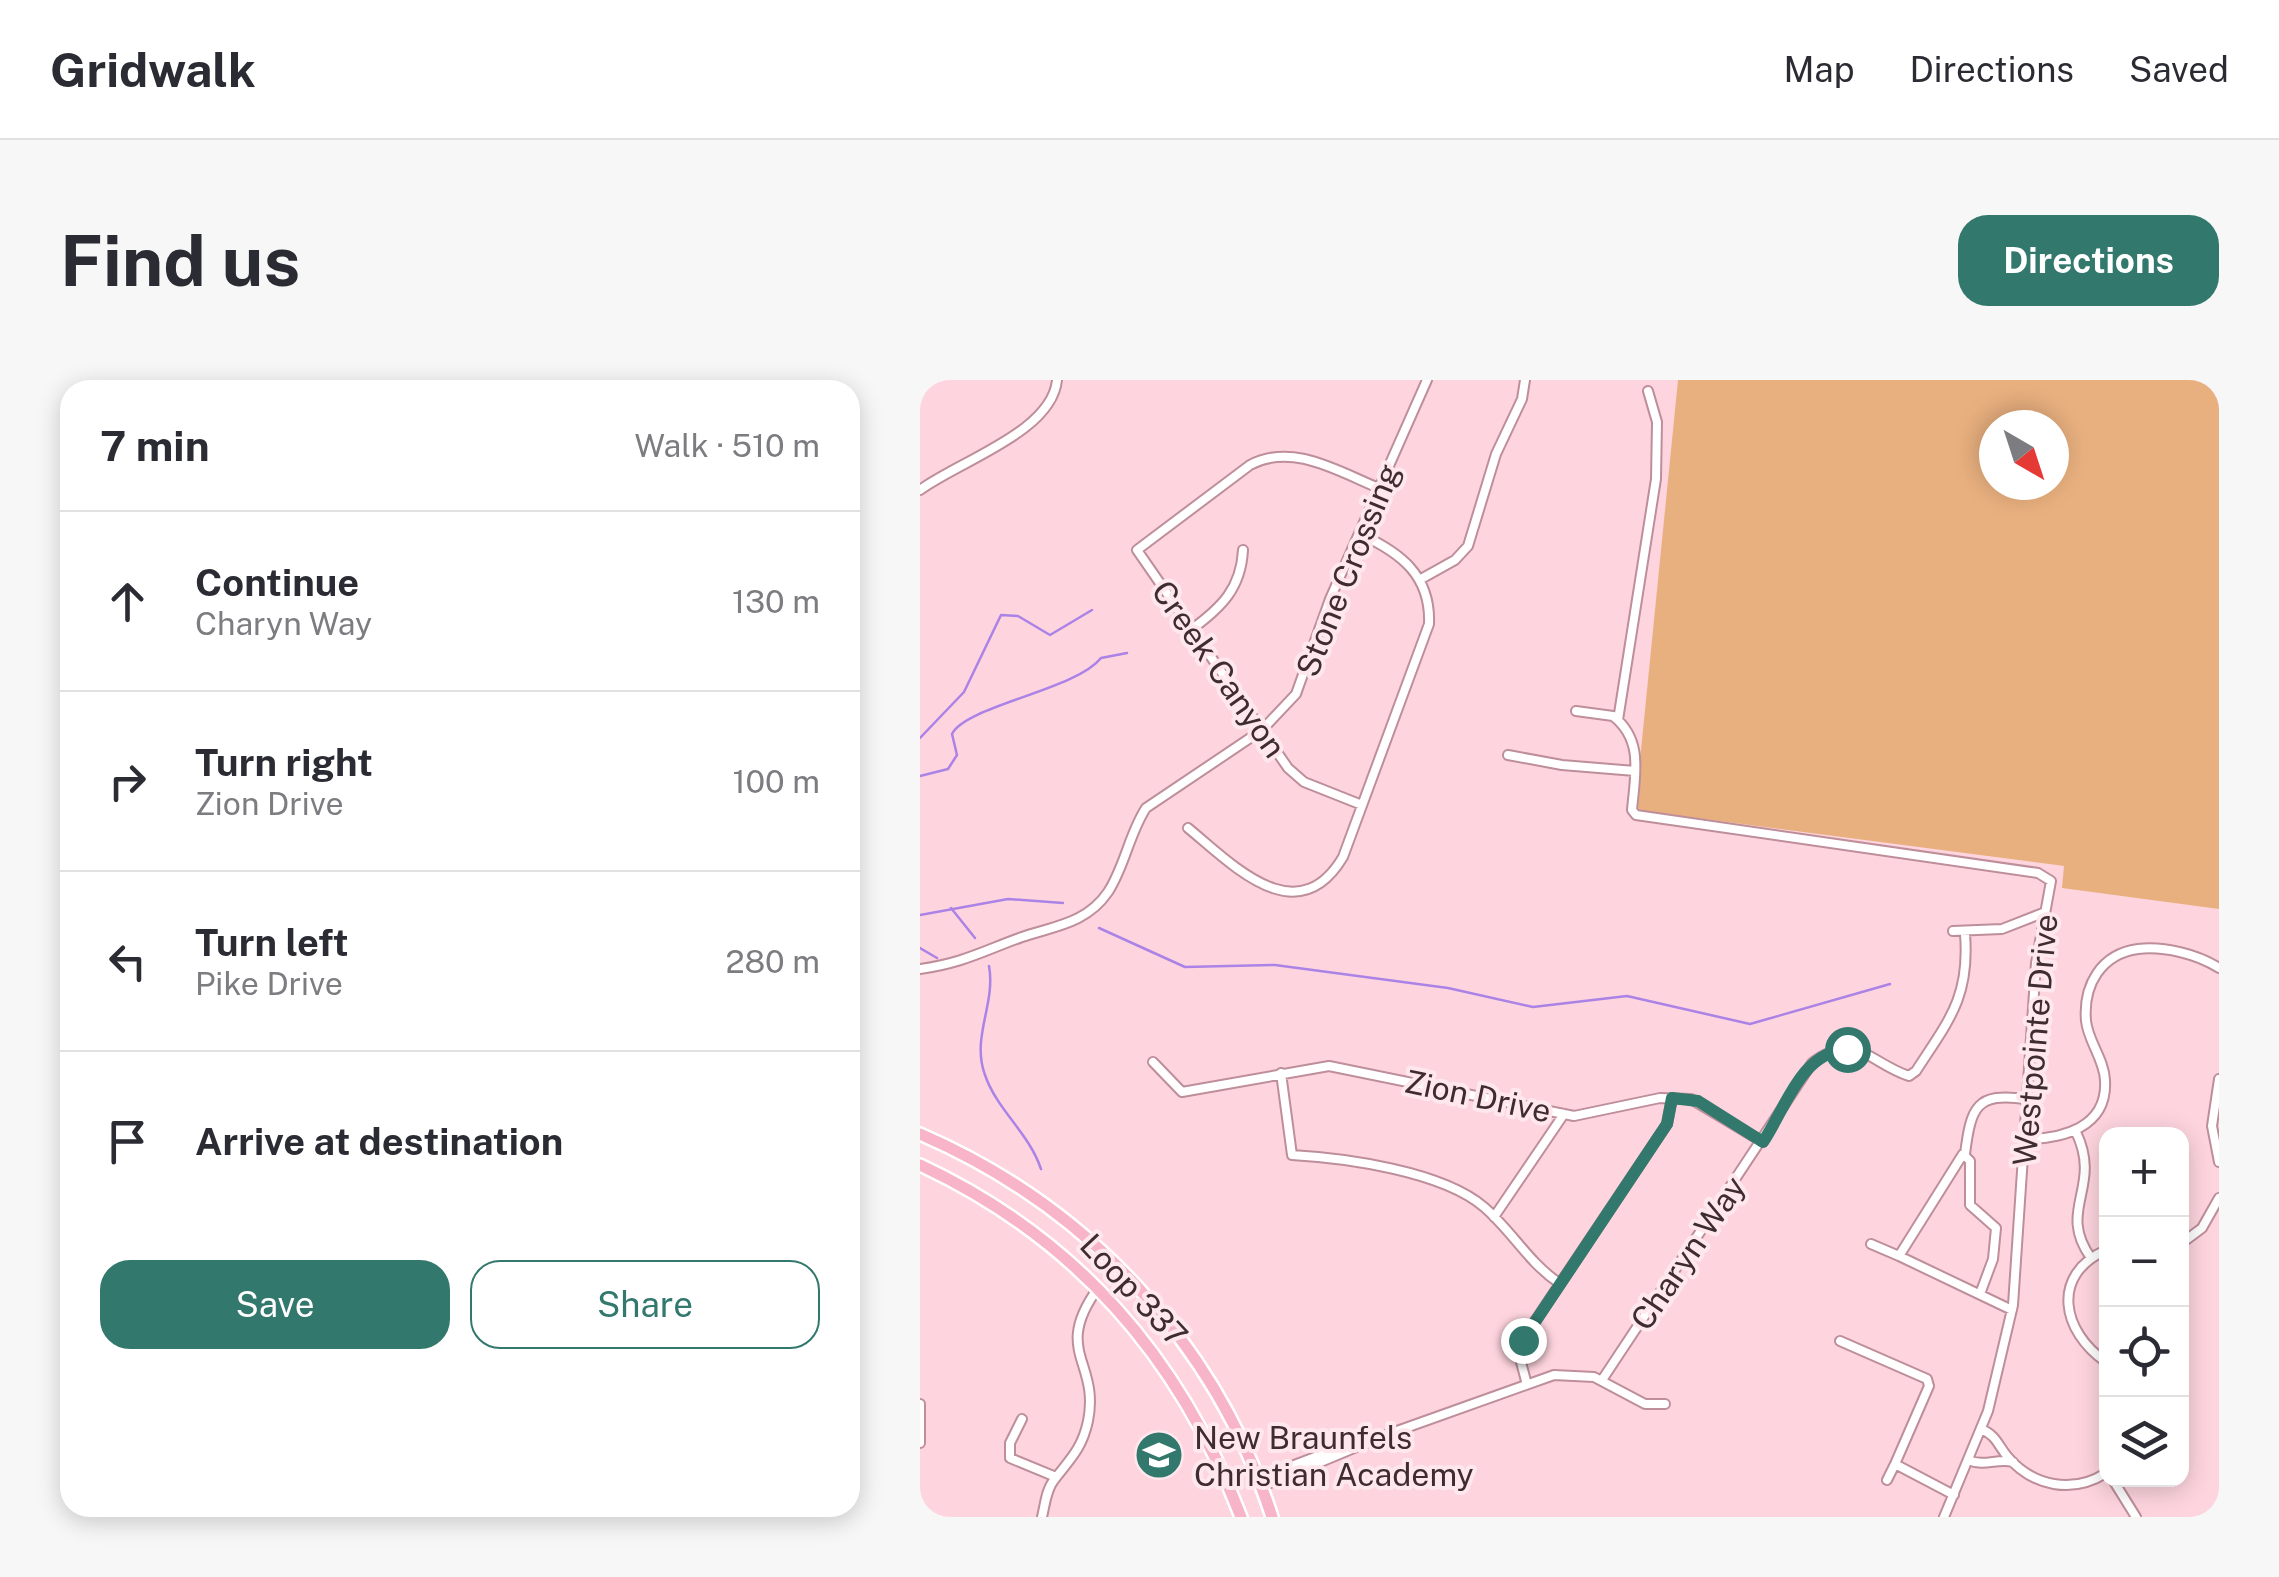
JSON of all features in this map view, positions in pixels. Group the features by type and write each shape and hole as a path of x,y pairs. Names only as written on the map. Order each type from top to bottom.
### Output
{"main road":[{"name":"Loop 337","path":"920,1134 977,1158 1026,1188 1124,1271 1189,1346 1226,1408 1261,1482 1272,1517"},
{"name":"Loop 337","path":"920,1165 1020,1219 1098,1288 1178,1388 1245,1517"}],"street":[{"path":"920,490 1026,428 1047,408 1057,380"},
{"name":"Stone Crossing","path":"920,969 966,962 1024,936 1070,924 1090,912 1114,881 1134,826 1146,808 1262,730 1292,702 1306,676 1330,599 1362,535 1427,380"},
{"path":"1421,579 1455,560 1468,546 1496,454 1522,399 1525,380"},
{"path":"1576,711 1618,720 1657,464 1657,422 1648,392"},
{"name":"Creek Canyon","path":"1362,805 1296,776 1138,550 1250,465 1270,456 1304,458 1381,489"},
{"path":"1188,828 1252,881 1275,890 1299,890 1326,878 1338,866 1426,638 1430,614 1421,579 1399,554 1362,535"},
{"path":"1192,629 1230,594 1242,570 1243,550"},
{"name":"Westpointe Drive","path":"1618,720 1635,747 1632,810 1636,816 2042,874 2052,884 2043,913 2012,1310 1981,1429 1944,1517"},
{"path":"1508,755 1635,770"},
{"path":"1953,931 1965,934 2002,929 2043,913"},
{"name":"Charyn Way","path":"1602,1380 1763,1142 1805,1071 1829,1052 1866,1052 1909,1076 1960,1003 1967,966 1965,934"},
{"path":"2024,1139 2076,1132 2098,1112 2106,1082 2086,1024 2094,974 2122,951 2152,948 2203,958 2219,968"},
{"name":"Zion Drive","path":"1153,1062 1182,1092 1329,1066 1564,1114 1597,1114 1672,1098"},
{"path":"1281,1073 1292,1156 1338,1158 1392,1170 1459,1192 1494,1217 1533,1264 1559,1284"},
{"path":"2219,1079 2212,1112 2219,1162"},
{"path":"1899,1256 1965,1154 1973,1115 1982,1101 1999,1095 2026,1099"},
{"path":"1526,1381 1521,1362 1523,1340 1667,1124 1672,1098 1698,1101 1763,1142"},
{"path":"1494,1217 1564,1114"},
{"path":"2076,1132 2088,1168 2076,1228 2092,1258"},
{"path":"1965,1154 1970,1160 1970,1205 1996,1228 1994,1260 1980,1294"},
{"path":"2189,1238 2202,1228 2219,1198"},
{"path":"1871,1244 2012,1310"},
{"path":"2099,1254 2072,1286 2069,1312 2081,1342 2099,1356"},
{"path":"1042,1517 1056,1477 1080,1459 1090,1400 1075,1335 1078,1319 1098,1288"},
{"path":"1840,1341 1927,1379 1929,1386 1887,1480"},
{"path":"1261,1482 1526,1381 1565,1374 1602,1380 1645,1404 1665,1404"},
{"path":"920,1404 920,1442"},
{"path":"1022,1419 1010,1443 1010,1458 1056,1477"},
{"path":"1981,1429 1996,1437 2013,1462 2033,1478 2060,1486 2084,1484 2099,1476"},
{"path":"1996,1460 2002,1448"},
{"path":"1968,1460 1985,1464 1996,1460 2013,1462"},
{"path":"1895,1464 1954,1495"},
{"path":"2117,1487 2136,1517"}],"shaded area":[{"path":"1678,380 2219,380 2219,909 2062,888 2064,866 1635,810"}],"waterway":[{"path":"920,738 964,692 1001,615 1018,616 1050,635 1092,610"},
{"path":"920,776 948,769 957,755 952,734 961,724 1069,679 1101,658 1127,653"},
{"path":"920,915 1008,899 1063,903"},
{"path":"951,908 975,938"},
{"path":"1099,928 1185,967 1275,965 1448,988 1533,1007 1627,996 1750,1024 1890,984"},
{"path":"920,948 937,958"},
{"path":"989,966 981,1061 990,1088 1029,1144 1041,1169"}],"place":[{"name":"New Braunfels Christian Academy","path":"1159,1455"}],"route":[{"path":"1523,1340 1667,1124 1672,1098 1698,1101 1763,1142 1805,1071 1829,1052 1847,1049"}]}
